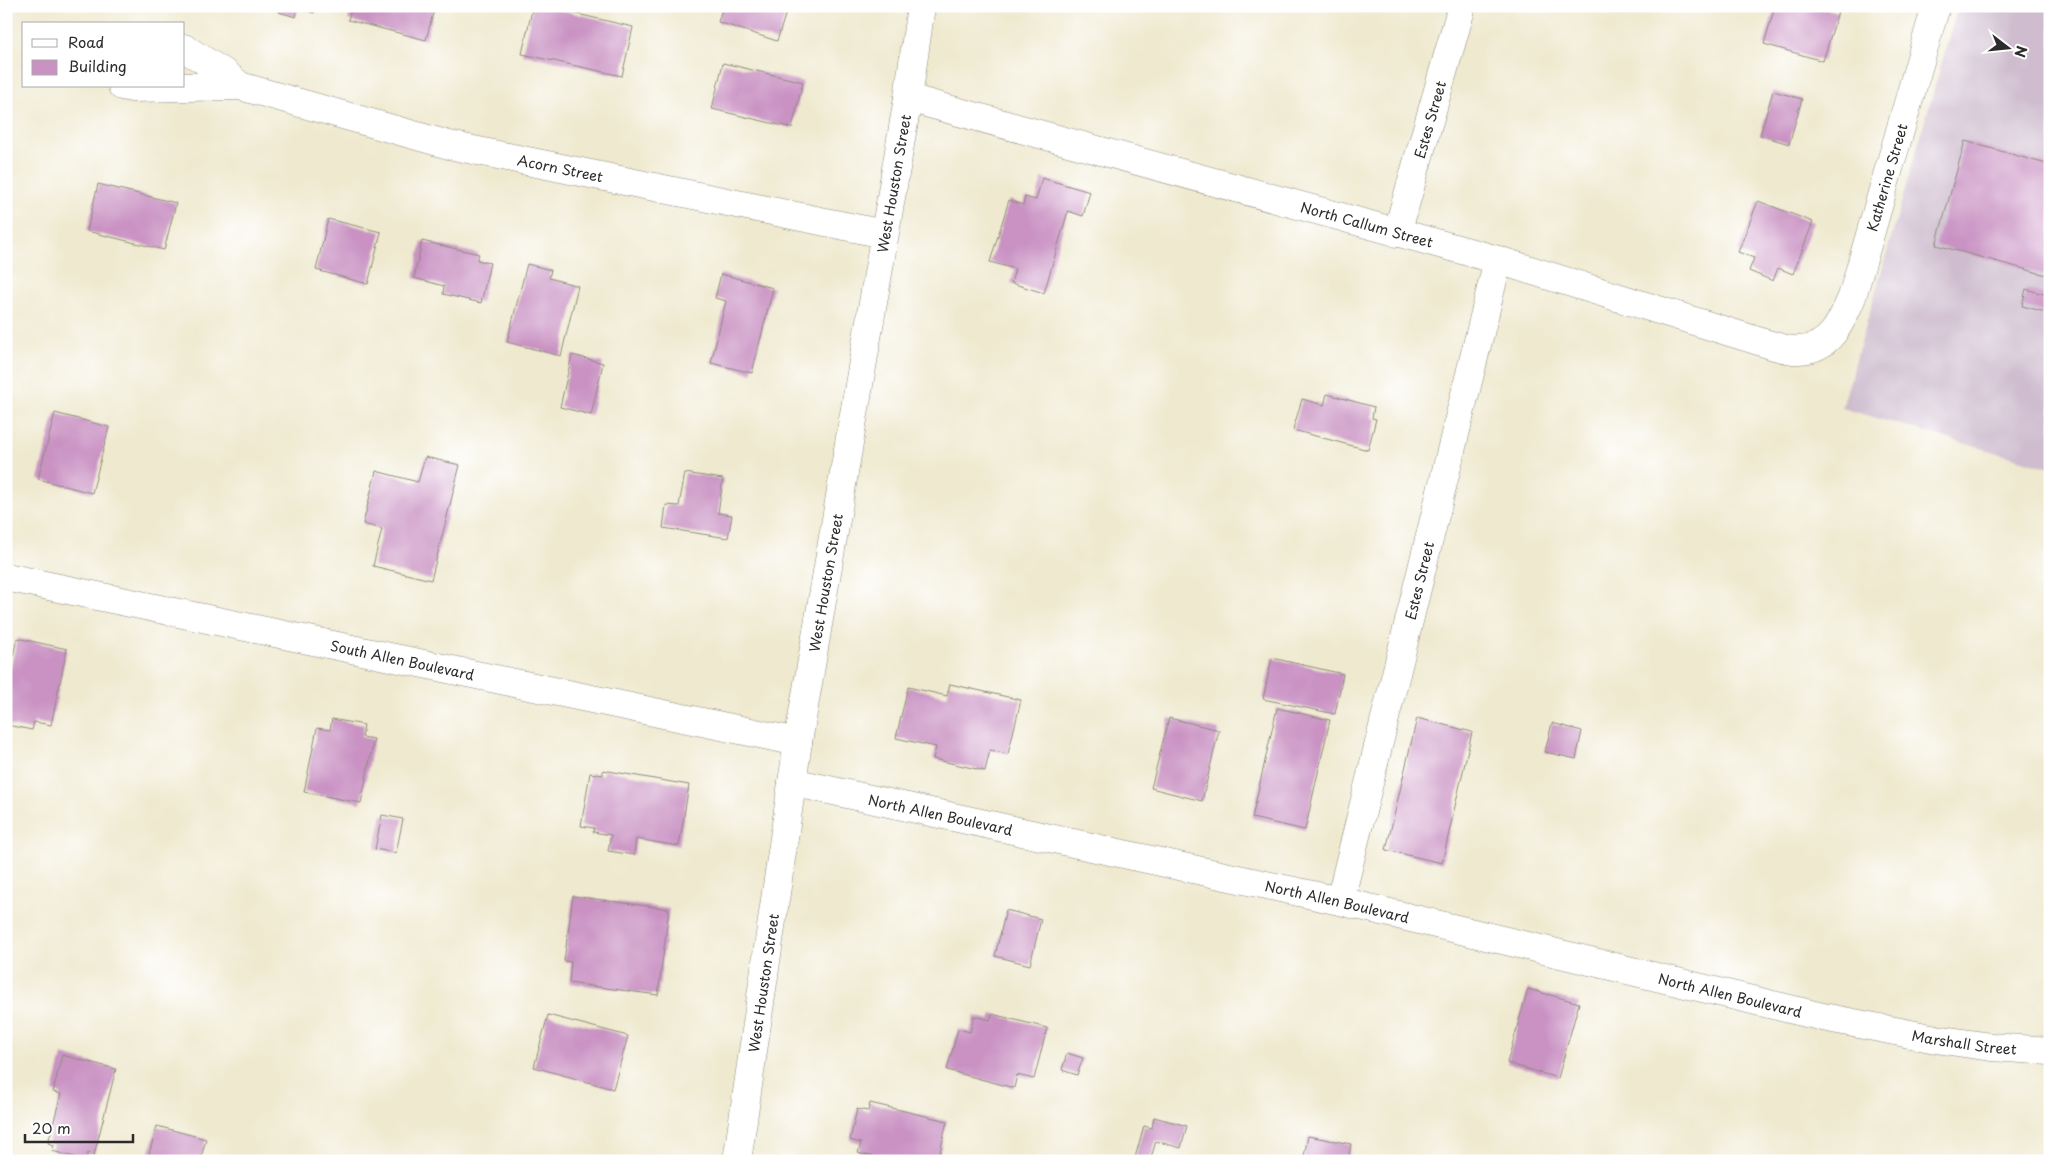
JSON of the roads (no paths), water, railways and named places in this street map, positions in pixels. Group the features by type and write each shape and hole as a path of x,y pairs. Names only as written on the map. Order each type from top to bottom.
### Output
{"street":[{"name":"West Houston Street","path":"737,1161 798,742 908,98 921,6"},
{"name":"Estes Street","path":"1397,233 1462,6"},
{"name":"Katherine Street","path":"1824,342 1841,322 1852,297 1936,6"},
{"name":"Acorn Street","path":"185,49 226,74 240,86"},
{"name":"Acorn Street","path":"185,87 240,86 449,145 884,234"},
{"name":"North Callum Street","path":"908,98 1498,260 1771,345 1798,350 1812,348 1824,342"},
{"name":"Estes Street","path":"1340,901 1498,260"},
{"name":"South Allen Boulevard","path":"6,577 798,742"},
{"name":"North Allen Boulevard","path":"792,782 1340,901 1813,1014 1880,1028"},
{"name":"Marshall Street","path":"1880,1028 1991,1047 2050,1051"}]}
